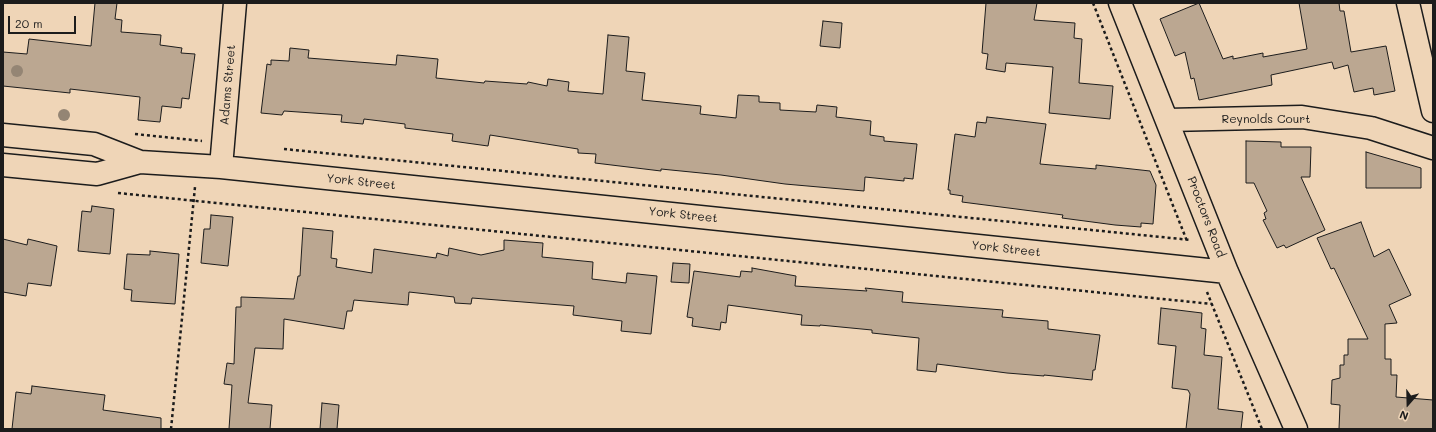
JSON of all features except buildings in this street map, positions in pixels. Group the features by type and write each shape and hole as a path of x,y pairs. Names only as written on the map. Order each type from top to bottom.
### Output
{"street":[{"name":"Adams Street","path":"221,167 235,3"},
{"name":"Proctors Road","path":"1120,3 1168,120 1227,272 1296,429"},
{"path":"1408,3 1433,111"},
{"name":"Reynolds Court","path":"1168,120 1302,117 1371,128 1433,148"},
{"name":"York Street","path":"3,135 94,144 140,162 221,167 1227,272"},
{"name":"York Street","path":"3,165 97,174 140,162"}],"path":[{"path":"1092,3 1262,429"},
{"path":"281,148 1186,240 1215,241"},
{"path":"110,192 1212,304"},
{"path":"171,429 194,210"}]}
